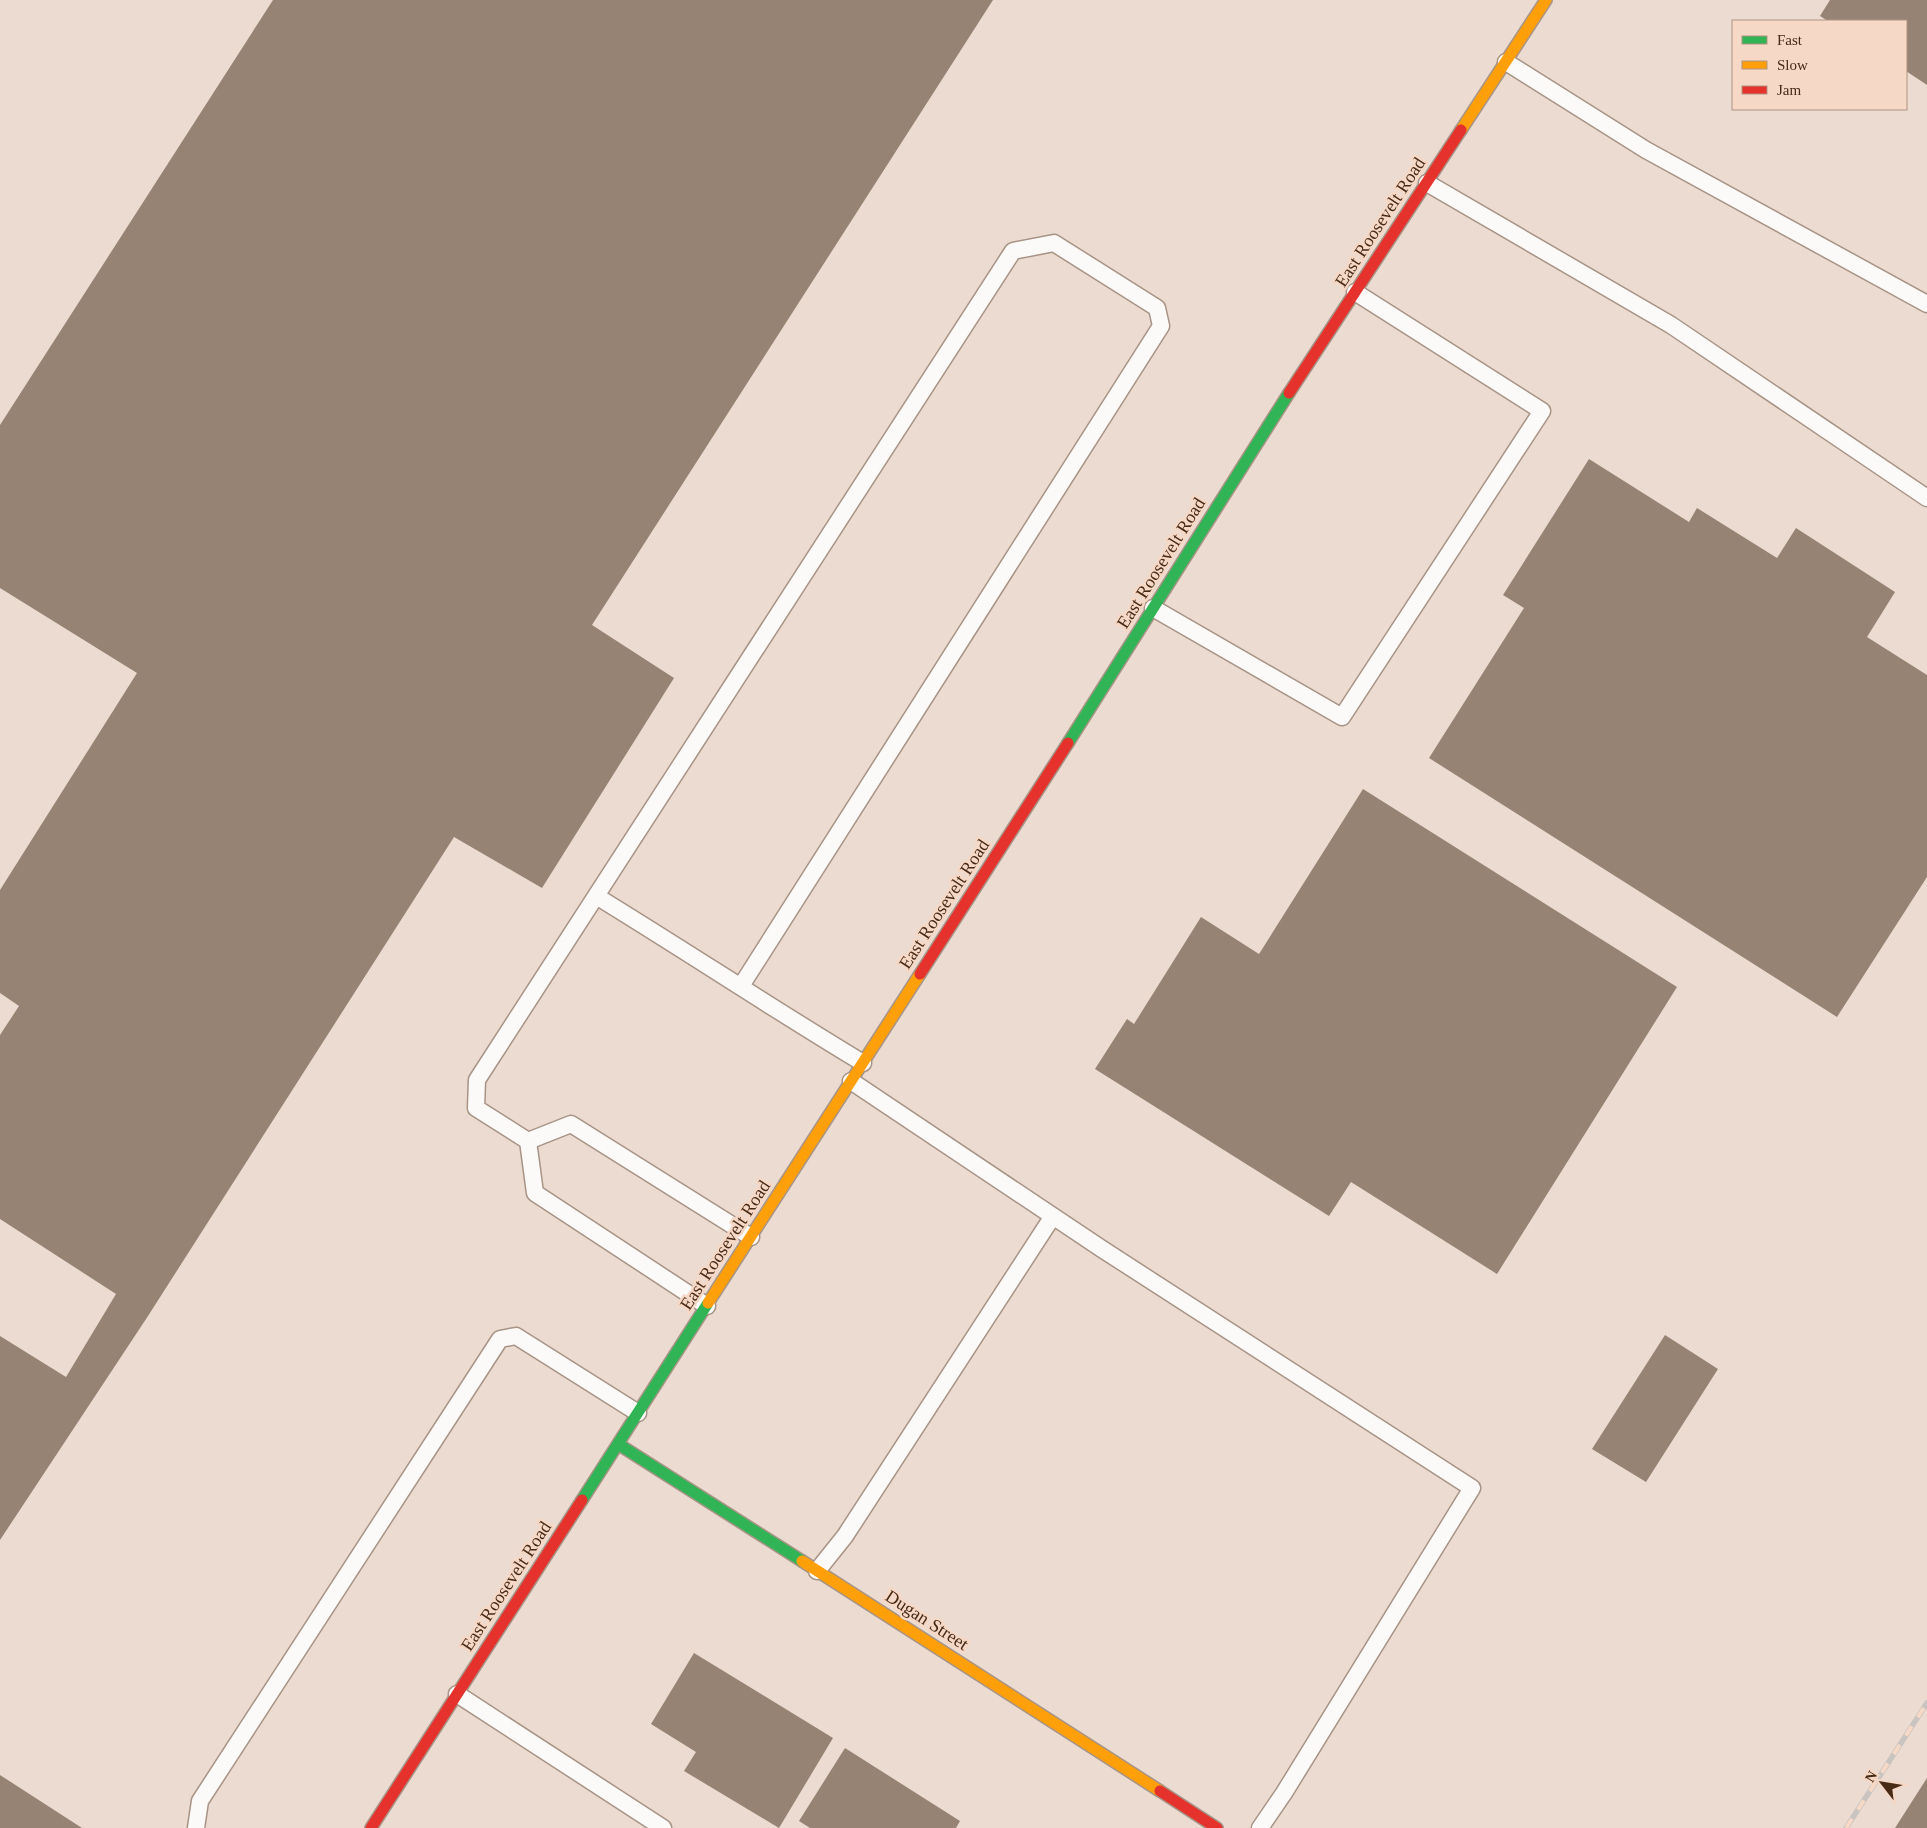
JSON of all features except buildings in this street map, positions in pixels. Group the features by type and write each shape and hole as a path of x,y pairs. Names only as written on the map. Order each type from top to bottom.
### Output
{"main road":[{"name":"East Roosevelt Road","path":"373,1827 1154,608 1280,407 1546,0"},
{"name":"Dugan Street","path":"618,1444 1216,1828"}],"lane":[{"path":"1506,62 1646,150 1927,304"},
{"path":"1427,183 1671,325 1927,498"},
{"path":"707,1306 535,1193 528,1141 476,1108 478,1080 1013,251 1054,242 1157,308 1161,326 741,986"},
{"path":"1154,608 1342,716 1542,411 1355,292"},
{"path":"596,896 741,986 773,1009 863,1063"},
{"path":"851,1081 1053,1216 1472,1488 1290,1785 1260,1828"},
{"path":"528,1141 571,1124 751,1237"},
{"path":"817,1571 845,1536 1053,1216"},
{"path":"196,1828 200,1801 500,1339 516,1336 638,1413"},
{"path":"457,1694 663,1828"}],"railway":[{"path":"1846,1828 1927,1703"}],"traffic: fast":[{"path":"1068,743 1289,393"},
{"path":"582,1500 708,1303"},
{"path":"618,1444 802,1561"}],"traffic: slow":[{"path":"1461,130 1546,0"},
{"path":"708,1303 920,974"},
{"path":"802,1561 1160,1791"}],"traffic: jam":[{"path":"1289,393 1461,130"},
{"path":"920,974 1068,743"},
{"path":"371,1828 582,1500"},
{"path":"1160,1791 1217,1828"}]}
